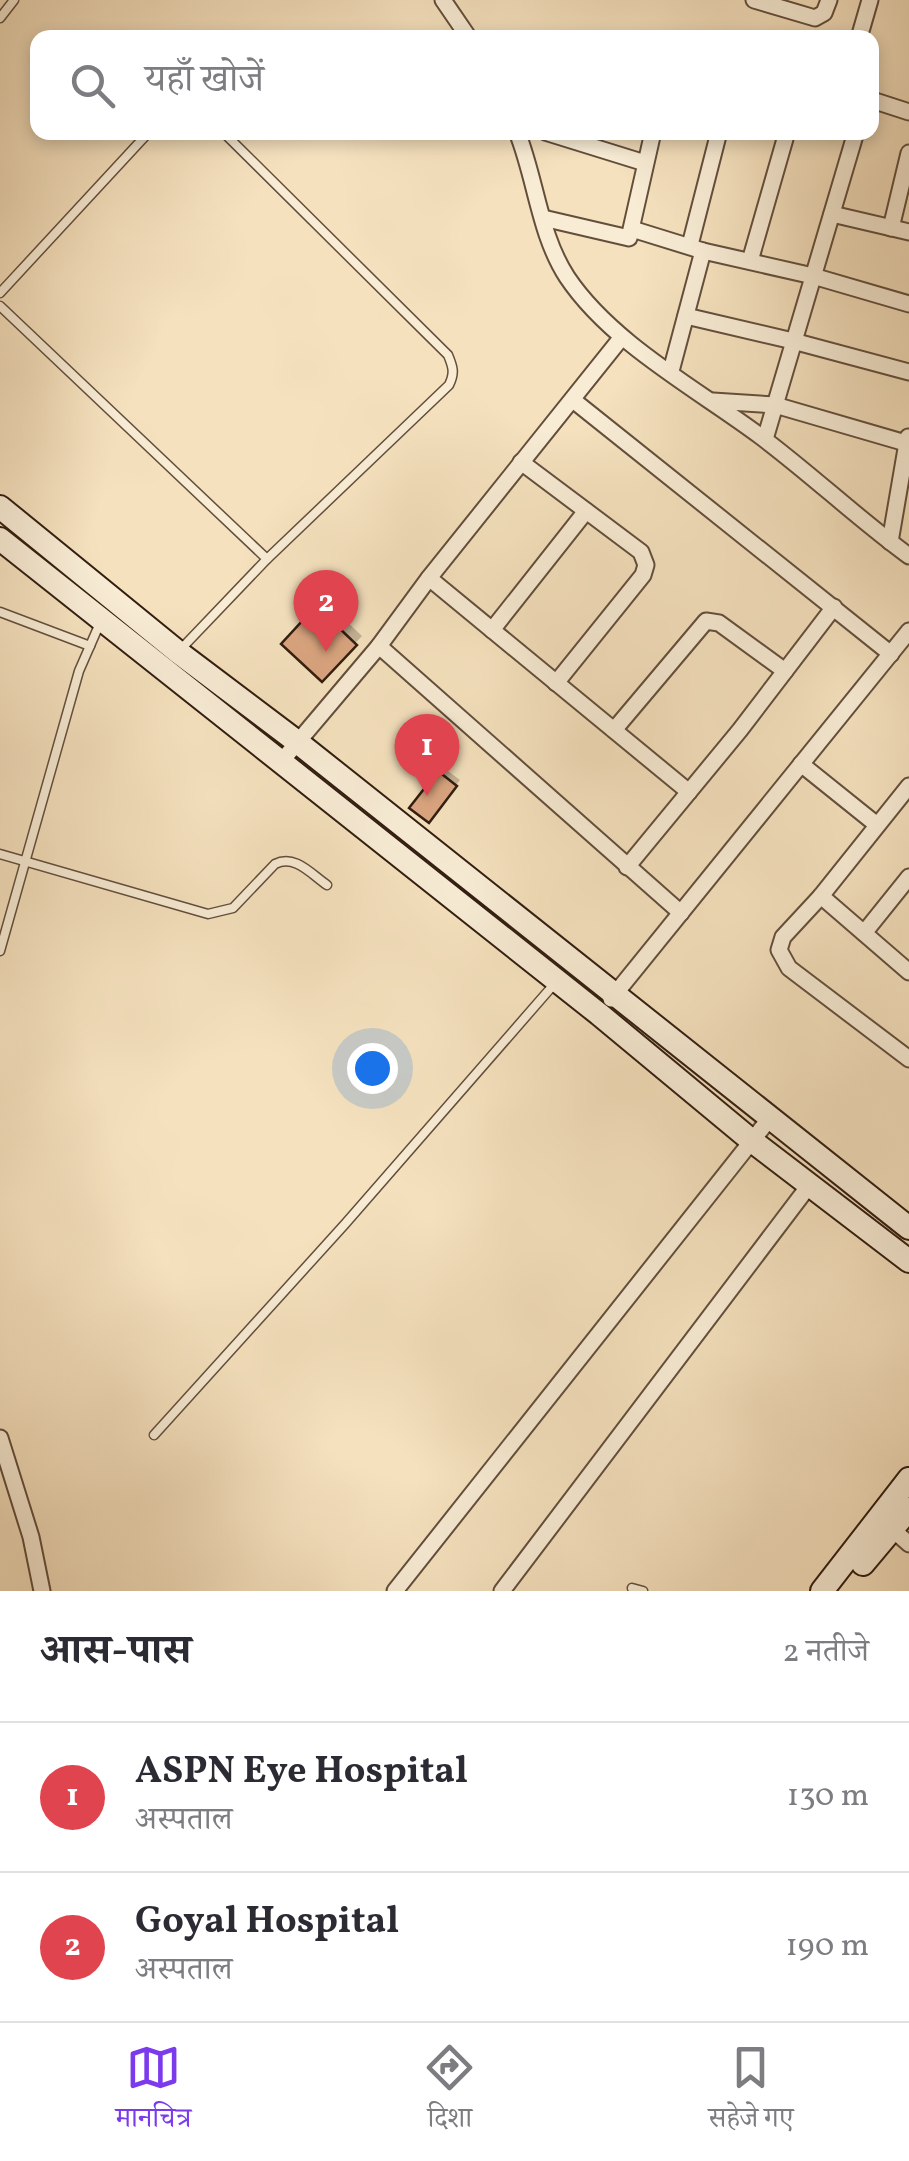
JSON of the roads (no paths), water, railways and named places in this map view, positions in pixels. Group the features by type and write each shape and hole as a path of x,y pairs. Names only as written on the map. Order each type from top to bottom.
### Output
{"main road":[{"path":"0,507 902,1223 880,1238"},
{"path":"0,539 599,1014 752,1141 908,1260"},
{"path":"822,1591 909,1479"},
{"path":"841,1591 901,1537 909,1510"}],"street":[{"path":"444,0 463,30"},
{"path":"754,0 816,18 824,13 828,0"},
{"path":"861,30 870,0"},
{"path":"879,102 909,112"},
{"path":"520,140 566,276 622,337 765,439 856,517 909,556"},
{"path":"568,140 645,163"},
{"path":"544,218 625,238 631,236 651,140"},
{"path":"671,371 686,316 717,140"},
{"path":"750,261 786,140"},
{"path":"765,439 854,140"},
{"path":"891,228 909,153"},
{"path":"832,214 909,232"},
{"path":"632,229 909,304"},
{"path":"686,316 909,372"},
{"path":"280,762 379,646 622,337"},
{"path":"573,400 891,654"},
{"path":"713,402 775,405 908,440 890,542"},
{"path":"521,462 641,552 646,565 556,682"},
{"path":"492,630 586,511"},
{"path":"429,578 689,792"},
{"path":"627,867 834,607"},
{"path":"614,730 706,621 720,623 785,671"},
{"path":"599,1014 909,631"},
{"path":"379,646 681,913"},
{"path":"802,764 878,826"},
{"path":"909,786 784,937 779,950 781,959 909,1059"},
{"path":"864,933 909,877"},
{"path":"821,896 909,972"},
{"path":"395,1591 770,1118"},
{"path":"506,1590 811,1183"},
{"path":"908,1260 909,1276"},
{"path":"0,1438 31,1537 42,1591"}],"lane":[{"path":"0,18 14,0"},
{"path":"0,293 143,140"},
{"path":"178,652 454,376 448,355 231,140"},
{"path":"0,306 267,559"},
{"path":"0,951 79,671 112,596"},
{"path":"0,612 90,646"},
{"path":"0,854 208,914 233,908 275,864 284,860 292,860 327,885"},
{"path":"154,1435 557,981"},
{"path":"632,1588 642,1591"}],"place":[{"name":"Goyal Hospital","path":"326,652"},
{"name":"ASPN Eye Hospital","path":"427,796"}]}
